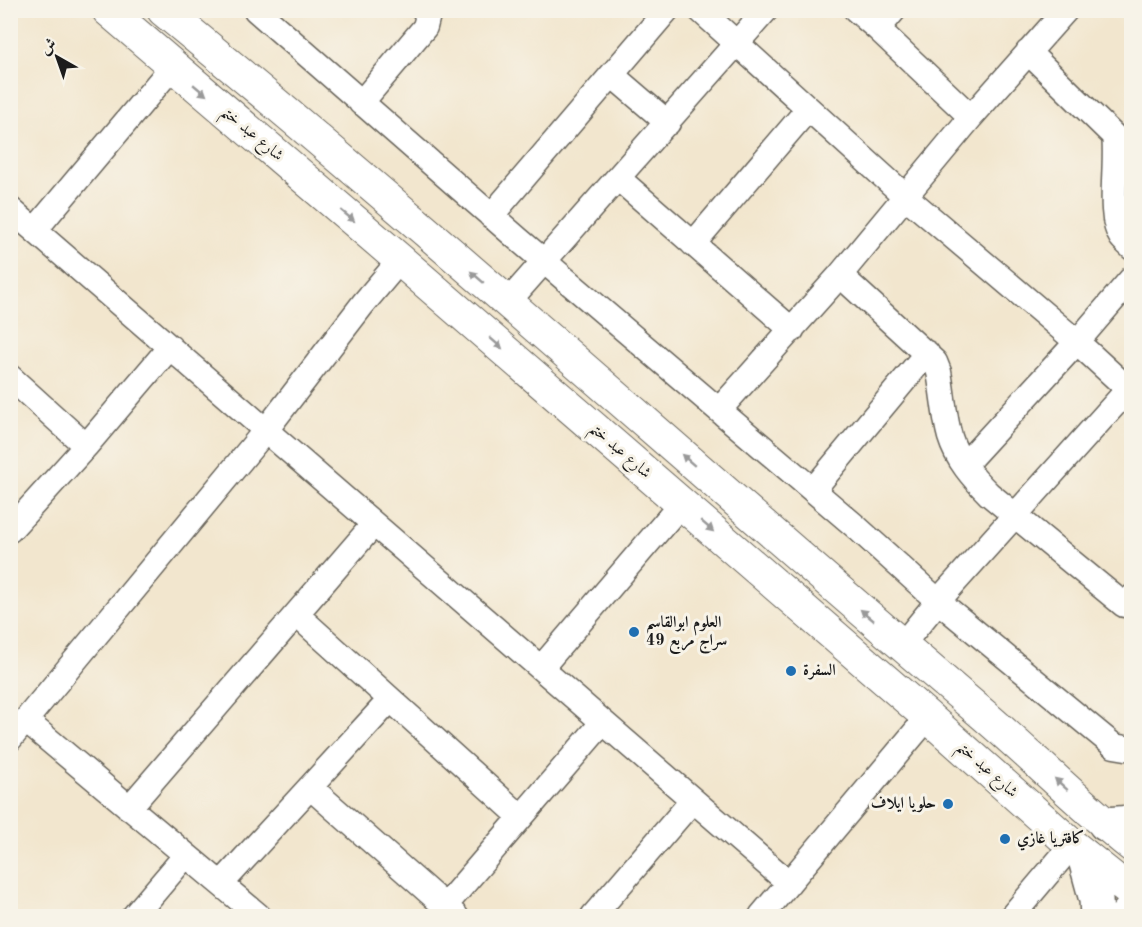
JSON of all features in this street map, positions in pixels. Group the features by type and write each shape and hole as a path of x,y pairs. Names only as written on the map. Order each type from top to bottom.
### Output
{"highway":[{"path":"1078,850 1096,900 1097,916"},
{"path":"1126,916 1131,909"}],"main road":[{"name":"شارع عبد ختم","path":"108,10 928,717 1078,850 1131,893"},
{"path":"135,35 156,10"},
{"path":"163,10 389,200 902,645 1118,823 1131,846"}],"street":[{"path":"256,10 491,216 813,490 938,602 1114,746 1131,749"},
{"path":"361,103 425,27 428,15 424,10"},
{"path":"700,10 905,196 1130,387 1015,514 902,645"},
{"path":"507,303 766,10"},
{"path":"856,10 971,117"},
{"path":"878,29 894,10"},
{"path":"719,410 840,275 971,117 1066,10"},
{"path":"491,216 612,75 656,14"},
{"path":"1028,52 1114,136 1116,147 1114,211 1120,236 1131,248"},
{"path":"35,230 172,67"},
{"path":"612,75 668,123"},
{"path":"693,244 808,109"},
{"path":"619,179 792,330"},
{"path":"10,209 789,883"},
{"path":"259,916 129,808 18,730 266,430 363,304 400,260"},
{"path":"840,275 936,362 950,438 964,465 990,494 1124,605 1131,597"},
{"path":"964,465 1077,342 1131,278"},
{"path":"10,530 86,446 170,347"},
{"path":"813,490 927,353"},
{"path":"10,377 86,446"},
{"path":"541,668 681,504"},
{"path":"129,808 374,524"},
{"path":"1084,573 1131,616"},
{"path":"297,615 521,817"},
{"path":"221,884 390,700"},
{"path":"761,916 928,717"},
{"path":"310,787 450,912 521,817 603,722"},
{"path":"593,916 693,800"},
{"path":"1012,916 1078,850"},
{"path":"134,916 186,855"}],"place":[{"name":"العلوم ابوالقاسم سراج مربع 49","path":"634,632"},
{"name":"السفرة","path":"791,671"},
{"name":"حلويا ايلاف","path":"948,804"},
{"name":"كافتريا غازي","path":"1005,839"}]}
